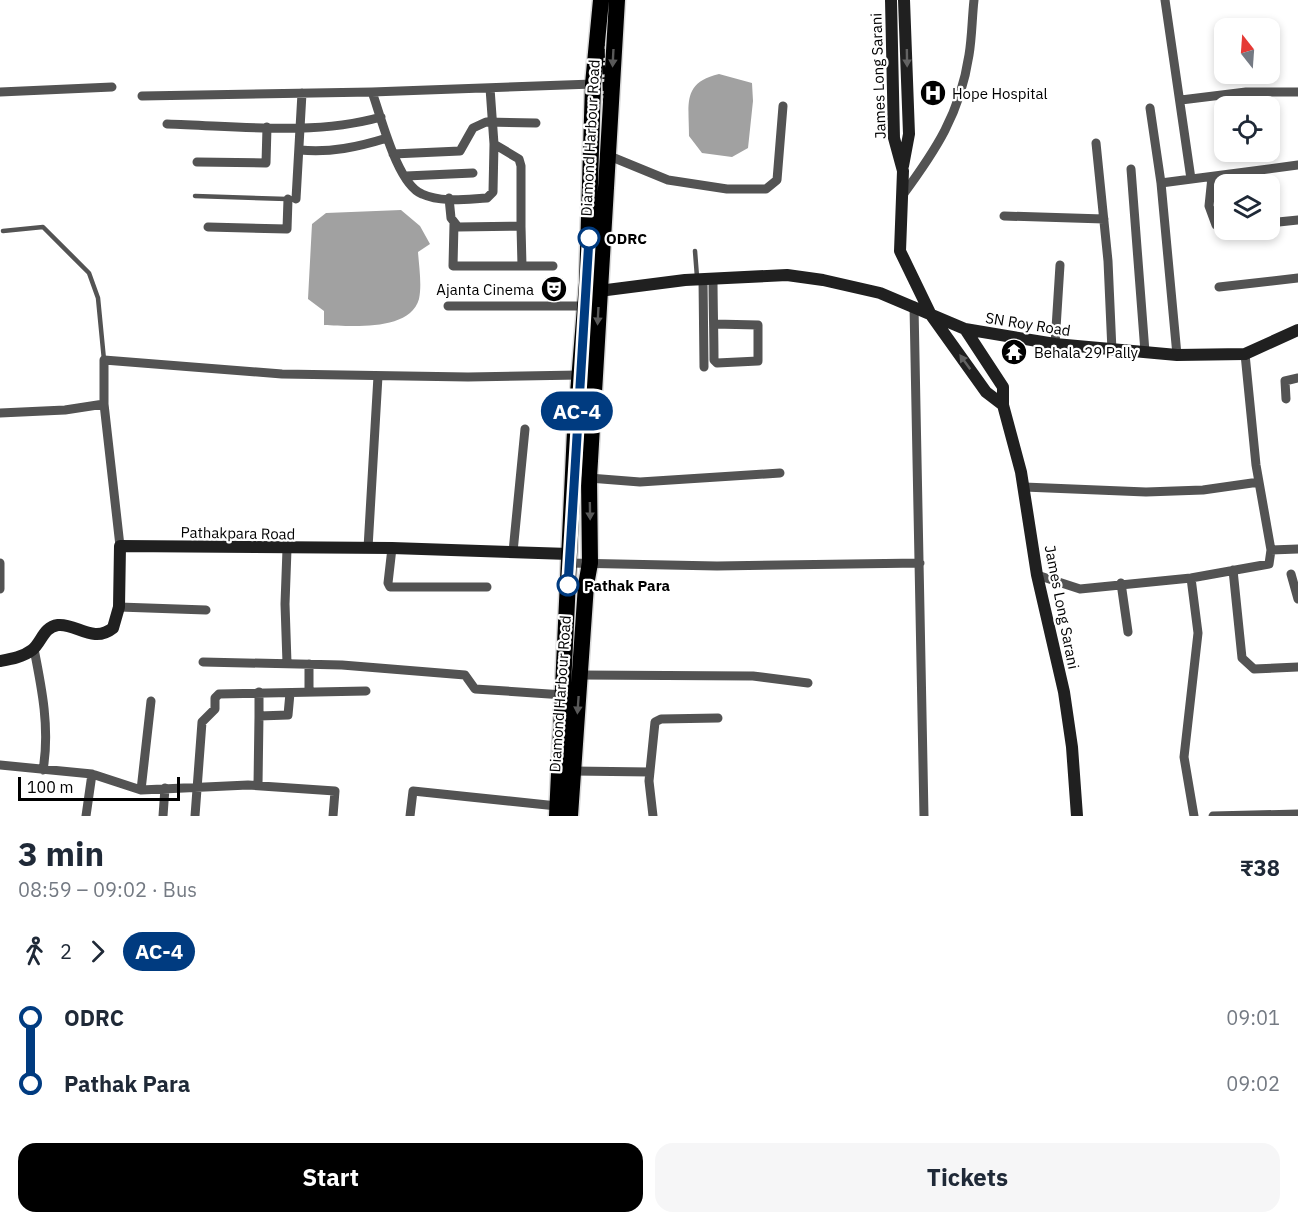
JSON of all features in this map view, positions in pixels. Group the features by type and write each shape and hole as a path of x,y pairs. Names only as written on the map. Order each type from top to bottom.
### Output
{"highway":[{"name":"Diamond Harbour Road","path":"561,813 569,558 585,306 593,84 601,0"},
{"name":"Diamond Harbour Road","path":"561,813 573,771 586,585 590,563 589,478 617,0"}],"street":[{"name":"James Long Sarani","path":"891,0 894,138 903,171 900,199 900,251 931,315 986,392 1003,405"},
{"path":"903,171 909,134 904,0"},
{"path":"900,199 931,159 960,98 970,53 974,0"},
{"path":"1165,0 1191,179"},
{"path":"142,96 372,92 593,84"},
{"path":"0,92 112,87"},
{"path":"372,92 393,154 406,177 422,194 449,198 487,198 494,188 490,88"},
{"path":"1180,100 1246,92 1298,92"},
{"path":"208,227 287,229 300,150 302,93"},
{"path":"607,155 668,180 727,189 766,189 777,180 783,105"},
{"path":"1150,108 1161,183 1177,355"},
{"path":"167,124 301,128 354,124 381,117"},
{"path":"393,154 460,151 473,128 493,122 536,123"},
{"path":"197,162 266,163 267,127"},
{"path":"300,150 320,152 361,146 387,138"},
{"path":"1096,143 1104,219 1112,351"},
{"path":"494,144 519,159 521,166 522,266"},
{"path":"1161,183 1298,165"},
{"path":"1131,169 1145,352"},
{"path":"406,177 473,172"},
{"path":"1212,177 1209,206 1214,222"},
{"path":"449,198 454,224 453,266 553,266"},
{"path":"1004,216 1104,219"},
{"path":"1280,222 1298,220"},
{"path":"454,224 464,227 521,226"},
{"path":"1055,344 1060,265"},
{"name":"SN Roy Road","path":"599,291 704,279 787,275 823,280 880,293 965,329 1112,351 1177,355 1245,354 1298,330"},
{"path":"1220,287 1298,278"},
{"path":"704,279 714,324 716,362 758,361 758,325 714,324"},
{"path":"704,279 704,367"},
{"path":"448,306 585,306"},
{"path":"914,306 924,816"},
{"name":"James Long Sarani","path":"965,329 1003,387 1003,405 1024,487 1037,575 1064,692 1072,747 1077,816"},
{"path":"1037,575 1080,589 1121,583 1191,578 1265,567 1272,560 1259,482 1245,354"},
{"path":"0,661 16,658 34,649 45,631 61,624 85,632 101,634 108,632 117,620 120,546 104,404 104,360 282,374 579,375"},
{"path":"368,548 378,376"},
{"path":"1286,399 1285,381 1298,378"},
{"path":"0,413 65,410 104,404"},
{"path":"513,552 525,429"},
{"path":"589,478 640,482 780,473"},
{"path":"1024,487 1146,492 1203,490 1259,482"},
{"name":"Pathakpara Road","path":"120,546 392,548 513,552 569,558"},
{"path":"392,548 388,583 390,587 487,587"},
{"path":"287,549 287,663"},
{"path":"1271,550 1298,549"},
{"path":"569,558 590,563 717,566 920,563"},
{"path":"0,563 0,589"},
{"path":"1233,570 1242,658 1254,669 1298,667"},
{"path":"1291,574 1298,599"},
{"path":"1191,578 1198,633 1184,757 1194,816"},
{"path":"1121,583 1128,632"},
{"path":"119,607 206,610"},
{"path":"34,649 46,719 47,749 43,770"},
{"path":"203,662 394,668 465,675 475,689 564,694"},
{"path":"309,664 309,692"},
{"path":"580,675 745,676 808,683"},
{"path":"195,816 195,786 202,722 215,709 215,698 222,692 366,691"},
{"path":"258,785 259,692"},
{"path":"259,716 288,715 290,693"},
{"path":"141,790 151,701"},
{"path":"653,816 649,799 655,722 661,718 718,718"},
{"path":"0,765 92,774 141,790 258,785 335,791 333,816"},
{"path":"573,771 650,772"},
{"path":"86,816 92,774"},
{"path":"163,816 165,788"},
{"path":"410,816 413,792 561,813"},
{"path":"1213,816 1298,814"}],"lane":[{"path":"195,196 292,199"},
{"path":"3,231 43,226 88,273 98,298 104,360"},
{"path":"695,251 704,279"}],"shaded area":[{"path":"719,74 752,83 753,101 748,148 732,157 702,153 689,136 689,104 693,89 707,78"},
{"path":"401,210 420,226 430,244 418,252 420,294 413,310 404,317 378,325 324,325 324,311 308,299 312,224 326,213"}],"railway":[{"path":"571,816 605,122 602,0"}],"bus line":[{"name":"AC-4","path":"568,585 575,430 589,238"}],"place":[{"name":"Hope Hospital","path":"933,93"},
{"name":"ODRC","path":"589,238"},
{"name":"Ajanta Cinema","path":"554,289"},
{"name":"Behala 29 Pally","path":"1014,352"},
{"name":"Pathak Para","path":"568,585"}]}
